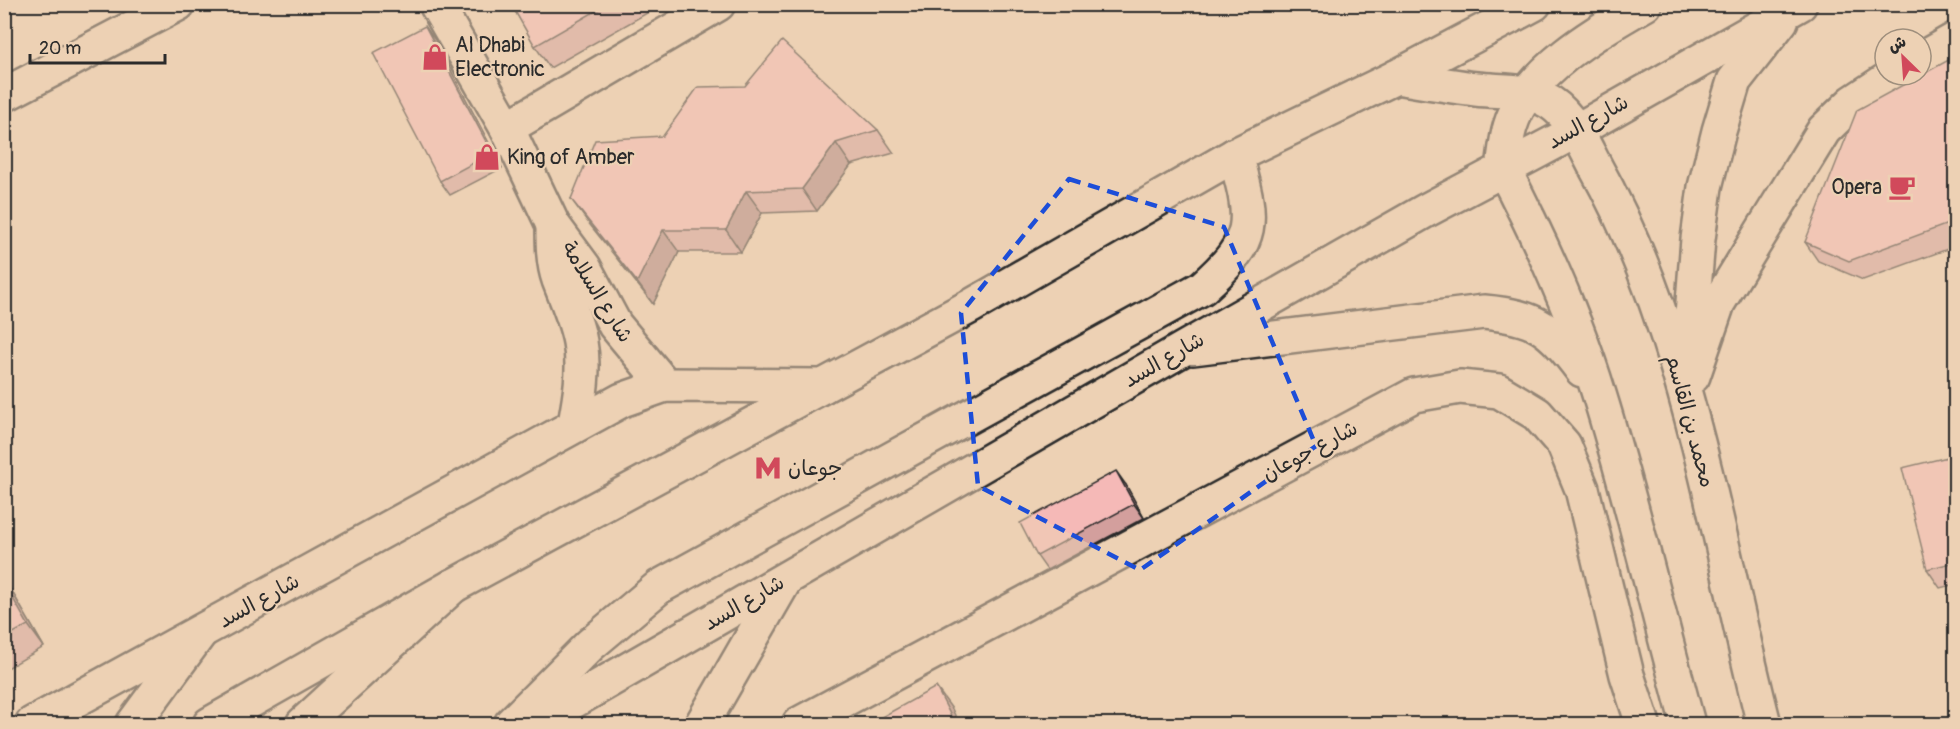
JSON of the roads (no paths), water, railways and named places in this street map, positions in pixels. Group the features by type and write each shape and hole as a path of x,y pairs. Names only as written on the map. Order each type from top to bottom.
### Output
{"main road":[{"path":"4,95 178,4"},
{"name":"شارع السلامة","path":"436,4 507,128 553,225 584,267 615,325 665,385"},
{"path":"507,128 718,4"},
{"name":"شارع السد","path":"210,724 453,586 973,305 1235,156 1396,78 1534,4"},
{"path":"1645,4 1592,34 1528,92 1510,126 1503,168 1539,238 1599,394 1688,724"},
{"path":"1686,397 1698,239 1705,187 1719,131 1734,81 1794,8"},
{"name":"شارع السد","path":"534,724 1183,349 1503,168 1576,131 1794,8"},
{"path":"1933,52 1956,39"},
{"path":"1396,78 1478,90 1528,92"},
{"path":"1686,397 1718,303 1824,130 1853,102 1876,87"},
{"name":"محمد بن القاسم","path":"1528,92 1553,104 1576,131 1615,202 1658,312 1686,397 1764,724"},
{"path":"511,724 590,645 659,587 1202,288 1231,262 1247,231 1248,200 1235,156"},
{"name":"شارع السلامة","path":"553,225 553,252 559,279 570,303 580,343 582,384 575,424"},
{"path":"1183,349 1278,340 1475,313 1512,315 1521,316 1558,338 1599,394"},
{"name":"شارع السد","path":"32,724 622,400 665,385 823,386"},
{"name":"شارع جوعان","path":"799,724 1414,395 1460,387 1499,390 1537,414 1564,445 1582,489 1642,724"},
{"path":"702,724 786,579"},
{"path":"303,724 453,586"},
{"path":"133,724 200,633"}],"place":[{"name":"Al Dhabi Electronic","path":"435,57"},
{"name":"King of Amber","path":"487,157"},
{"name":"Opera","path":"1902,187"},
{"name":"جوعان","path":"768,468"}]}
